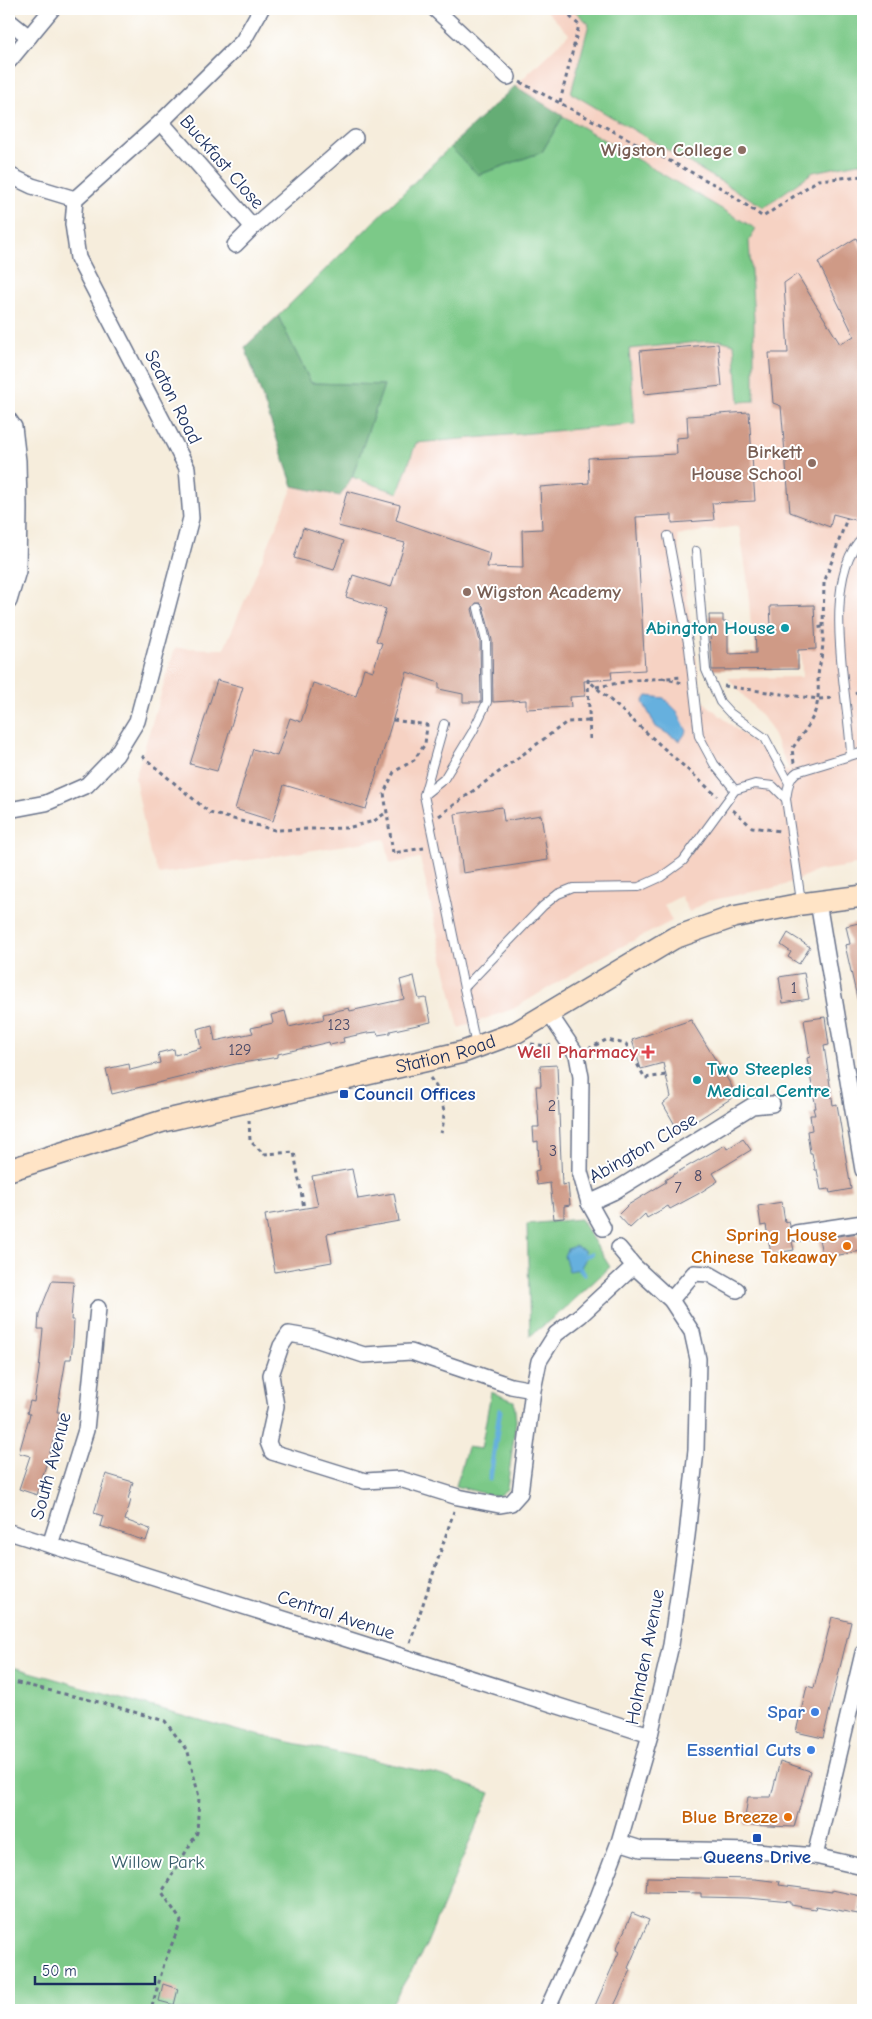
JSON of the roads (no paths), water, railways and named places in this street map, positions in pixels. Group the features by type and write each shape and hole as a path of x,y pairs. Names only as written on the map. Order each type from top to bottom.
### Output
{"main road":[{"name":"Station Road","path":"9,1170 164,1121 423,1066 517,1032 674,938 733,917 810,903 863,896"}],"street":[{"path":"9,61 52,9"},
{"path":"9,175 32,186 75,199 160,122 243,41 261,9"},
{"path":"435,9 509,78"},
{"path":"9,20 29,37"},
{"name":"Buckfast Close","path":"160,122 253,227"},
{"name":"Buckfast Close","path":"235,246 253,227 355,138"},
{"name":"Seaton Road","path":"9,810 46,803 87,785 116,754 137,721 191,518 187,468 78,258 73,224 75,199"},
{"path":"9,420 14,427 18,461 14,509 18,571 9,601"},
{"path":"810,903 863,1170"},
{"name":"Abington Close","path":"548,1012 577,1056 581,1077 580,1172 589,1203 603,1228"},
{"name":"Abington Close","path":"589,1203 613,1192 752,1106 772,1104"},
{"path":"796,1233 863,1222"},
{"name":"Holmden Avenue","path":"546,2010 594,1908 618,1842 650,1735 672,1645 687,1536 696,1450 698,1359 692,1332 671,1300 634,1266 618,1248"},
{"path":"533,1390 510,1386 411,1352 364,1355 312,1338 289,1334 281,1346 271,1375 276,1406 268,1442 272,1452 365,1480 400,1479 458,1497 499,1505 511,1503 520,1492 533,1390 540,1361 556,1334 581,1316 634,1266"},
{"path":"671,1300 694,1273 709,1274 737,1290"},
{"name":"South Avenue","path":"50,1545 86,1430 98,1308"},
{"name":"Central Avenue","path":"9,1532 650,1735"},
{"path":"815,1856 863,1653"},
{"path":"618,1842 641,1849 756,1851 815,1856 863,1867"}],"lane":[{"path":"668,536 689,648 699,736 714,764 735,790"},
{"path":"850,755 839,632 841,593 846,567 857,543 863,538"},
{"path":"696,552 706,670 720,702 730,713 765,738 789,783"},
{"path":"424,795 444,779 473,731 487,702 486,641 478,608"},
{"path":"444,724 424,795 477,1048"},
{"path":"810,903 786,799 789,783 792,775 797,772 863,752"},
{"path":"464,988 543,906 558,894 573,888 639,887 661,877 683,861 735,790 754,784 773,786 786,799"}],"water":[{"path":"647,696 664,698 677,711 687,731 680,741 656,727 643,702"},
{"path":"575,1246 584,1250 585,1260 580,1269 569,1271 564,1256 567,1249"}],"waterway":[{"path":"585,1256 591,1254"},
{"path":"580,1269 584,1274"},
{"path":"490,1479 500,1410"}],"place":[{"name":"Wigston College","path":"742,150"},
{"name":"Birkett House School","path":"812,463"},
{"name":"Wigston Academy","path":"467,592"},
{"name":"Abington House","path":"785,628"},
{"name":"Well Pharmacy","path":"648,1052"},
{"name":"Two Steeples Medical Centre","path":"697,1080"},
{"name":"Council Offices","path":"344,1094"},
{"name":"Spring House Chinese Takeaway","path":"847,1246"},
{"name":"Spar","path":"815,1712"},
{"name":"Essential Cuts","path":"811,1750"},
{"name":"Blue Breeze","path":"788,1817"},
{"name":"Queens Drive","path":"757,1838"}],"park label":[{"name":"Willow Park","path":"158,1862"}]}
